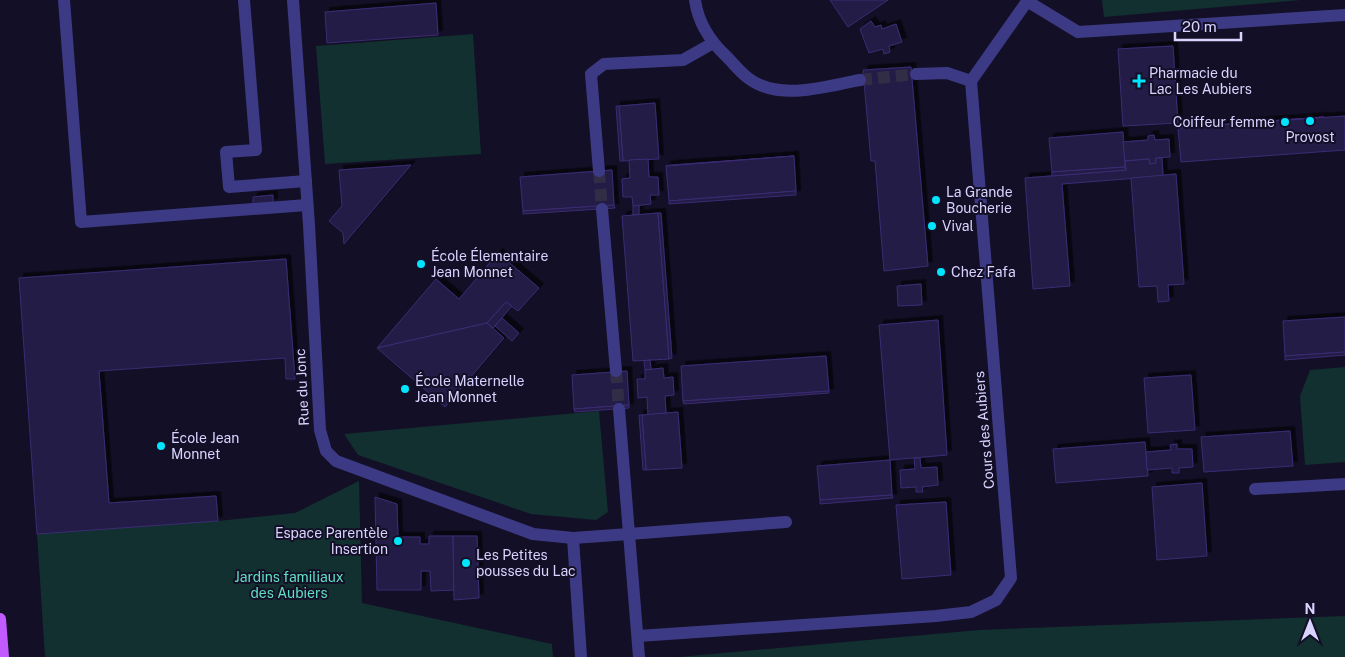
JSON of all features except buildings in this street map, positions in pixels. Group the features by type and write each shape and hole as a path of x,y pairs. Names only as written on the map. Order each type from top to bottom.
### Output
{"main road":[{"path":"0,619 3,657"}],"street":[{"path":"64,0 81,222 307,205"},
{"path":"244,0 256,150 226,152 229,187 306,181"},
{"name":"Rue du Jonc","path":"292,0 306,181 320,430 326,451 336,461 533,534 573,538 786,522"},
{"path":"695,0 696,13 713,43 748,79 772,89 803,90 860,80"},
{"path":"916,74 947,73 971,81 1028,1 1078,32 1345,15"},
{"path":"599,171 591,74 604,64 683,60 713,43"},
{"name":"Cours des Aubiers","path":"638,636 971,612 996,600 1010,578 971,81"},
{"path":"602,209 616,371"},
{"path":"619,409 639,657"},
{"path":"1254,489 1345,484"},
{"path":"573,538 581,657"}],"green space":[{"path":"1102,0 1301,0 1104,17"},
{"path":"473,34 481,154 325,164 316,46"},
{"path":"1345,367 1345,462 1305,465 1300,396 1310,370"},
{"path":"599,411 608,512 596,520 531,514 358,455 344,434"},
{"name":"Jardins familiaux des Aubiers","path":"359,481 362,603 552,644 553,657 45,657 37,534 218,521 295,513"},
{"path":"1345,616 1345,657 679,657 979,630"}],"tunnel":[{"path":"860,80 916,74"},
{"path":"599,171 602,209"},
{"path":"616,371 619,409"}],"place":[{"name":"Pharmacie du Lac Les Aubiers","path":"1139,81"},
{"name":"Provost","path":"1310,121"},
{"name":"Coiffeur femme","path":"1285,122"},
{"name":"La Grande Boucherie","path":"936,200"},
{"name":"Vival","path":"932,226"},
{"name":"École Élementaire Jean Monnet","path":"421,264"},
{"name":"Chez Fafa","path":"941,272"},
{"name":"École Maternelle Jean Monnet","path":"405,389"},
{"name":"École Jean Monnet","path":"161,446"},
{"name":"Espace Parentèle Insertion","path":"398,541"},
{"name":"Les Petites pousses du Lac","path":"466,563"}]}
